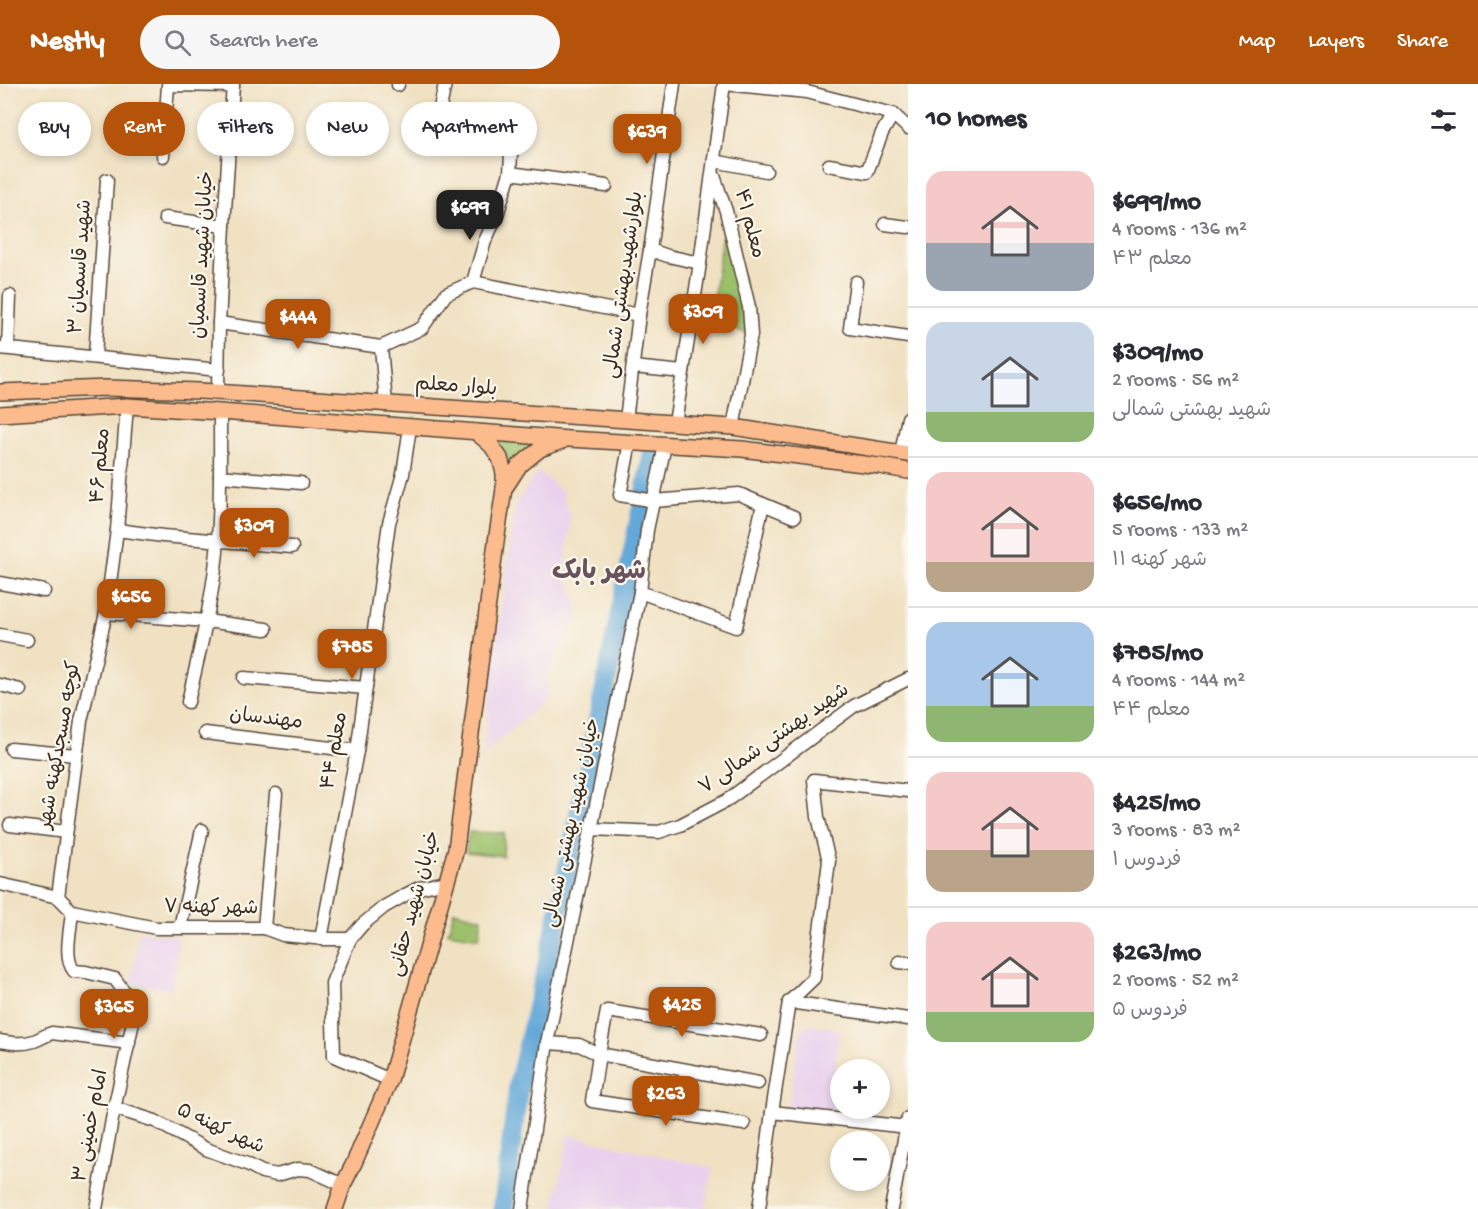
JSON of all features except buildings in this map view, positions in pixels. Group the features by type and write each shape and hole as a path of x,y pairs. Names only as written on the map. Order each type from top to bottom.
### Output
{"main road":[{"name":"بلوار معلم","path":"0,393 107,388 218,393 733,427 881,458 908,471"},
{"path":"218,393 220,412"},
{"name":"بلوار معلم","path":"0,414 127,406 771,452 881,458 905,454"},
{"path":"476,432 491,445 500,458 504,473 504,489"},
{"path":"504,489 519,466 540,449 569,439"},
{"name":"خیابان شهید حقانی","path":"335,1209 343,1185 390,1080 456,849 504,489"}],"street":[{"path":"445,84 439,114 512,135 510,173 498,215 485,241 473,282"},
{"name":"بلوارشهیدبهشتی شمالی","path":"626,420 639,315 674,84"},
{"path":"675,423 684,372 695,262 713,167 724,84 807,88 893,114 908,128"},
{"path":"167,102 168,85 233,85"},
{"name":"خیابان شهید قاسمیان","path":"218,393 219,323 233,85"},
{"path":"829,165 867,172 882,133 893,114"},
{"path":"713,167 766,171"},
{"name":"معلم ۴۱","path":"713,167 749,307 751,335 733,427"},
{"path":"510,173 606,186"},
{"name":"شهید قاسمیان ۳","path":"95,356 107,180"},
{"path":"165,218 224,226"},
{"path":"885,224 908,227"},
{"path":"650,250 695,262"},
{"path":"219,323 381,347 422,328 446,294 473,282 639,315"},
{"path":"856,282 850,328 908,337"},
{"path":"10,296 4,348 219,370"},
{"path":"381,347 386,404"},
{"path":"633,367 684,372"},
{"name":"معلم ۴۶","path":"117,530 127,406"},
{"path":"188,702 206,621 218,541 220,412"},
{"path":"905,454 908,418"},
{"name":"معلم ۴۴","path":"321,939 357,751 389,523 403,474 410,427"},
{"path":"630,442 620,495 654,501 739,494 794,517"},
{"name":"خیابان شهید بهشتی شمالی","path":"522,1209 547,1043 640,592 647,530 664,445"},
{"path":"220,476 301,483"},
{"path":"640,592 736,627 763,504"},
{"path":"117,530 292,548"},
{"name":"کوچه مسجدکهنه شهر","path":"58,897 81,721 106,613 117,530"},
{"path":"0,583 44,591"},
{"path":"106,613 206,621 266,629"},
{"path":"0,634 27,640"},
{"path":"244,678 366,688"},
{"name":"شهید بهشتی شمالی ۷","path":"591,829 659,832 680,825 726,801 854,706 908,679"},
{"path":"0,685 20,690"},
{"name":"مهندسان","path":"205,733 357,751"},
{"path":"11,749 76,756"},
{"path":"759,1209 789,1002 814,978 829,861 818,817 814,780 908,791"},
{"path":"264,928 276,794"},
{"path":"10,825 66,832"},
{"path":"180,927 202,830"},
{"path":"390,1080 334,1056 332,984 350,939 362,926 384,907 405,895 419,888 446,882"},
{"path":"0,884 58,897 72,911"},
{"name":"شهر کهنه ۷","path":"72,911 156,928 264,928 283,936 350,939"},
{"name":"امام خمینی ۳","path":"72,911 68,955 70,966 74,971 115,979 124,993 132,1022 96,1209"},
{"path":"789,1002 908,1019"},
{"path":"744,1124 592,1101 607,1011 761,1035"},
{"path":"0,1041 19,1044 36,1041 52,1034 129,1043"},
{"path":"547,1043 579,1045 599,1054 758,1083"},
{"name":"شهر کهنه ۵","path":"114,1108 155,1121 206,1149 262,1172 277,1175 298,1168 310,1170 343,1185"},
{"path":"772,1112 907,1122 891,1209"}],"shaded area":[{"path":"538,472 562,491 570,516 566,570 579,616 547,673 547,699 483,754 515,505"},
{"path":"140,931 179,937 172,989 131,984"},
{"path":"811,1024 839,1029 837,1059 830,1059 830,1114 788,1107 801,1029"},
{"path":"568,1135 713,1168 705,1209 554,1209"}],"green space":[{"path":"726,211 757,337 710,321"},
{"path":"483,436 560,441 505,485"},
{"path":"469,832 504,833 503,856 466,852"},
{"path":"454,911 482,918 479,938 448,933"}],"waterway":[{"path":"503,1209 519,1083 553,941 653,453"}],"district":[{"name":"شهر بابک","path":"599,573"}]}
